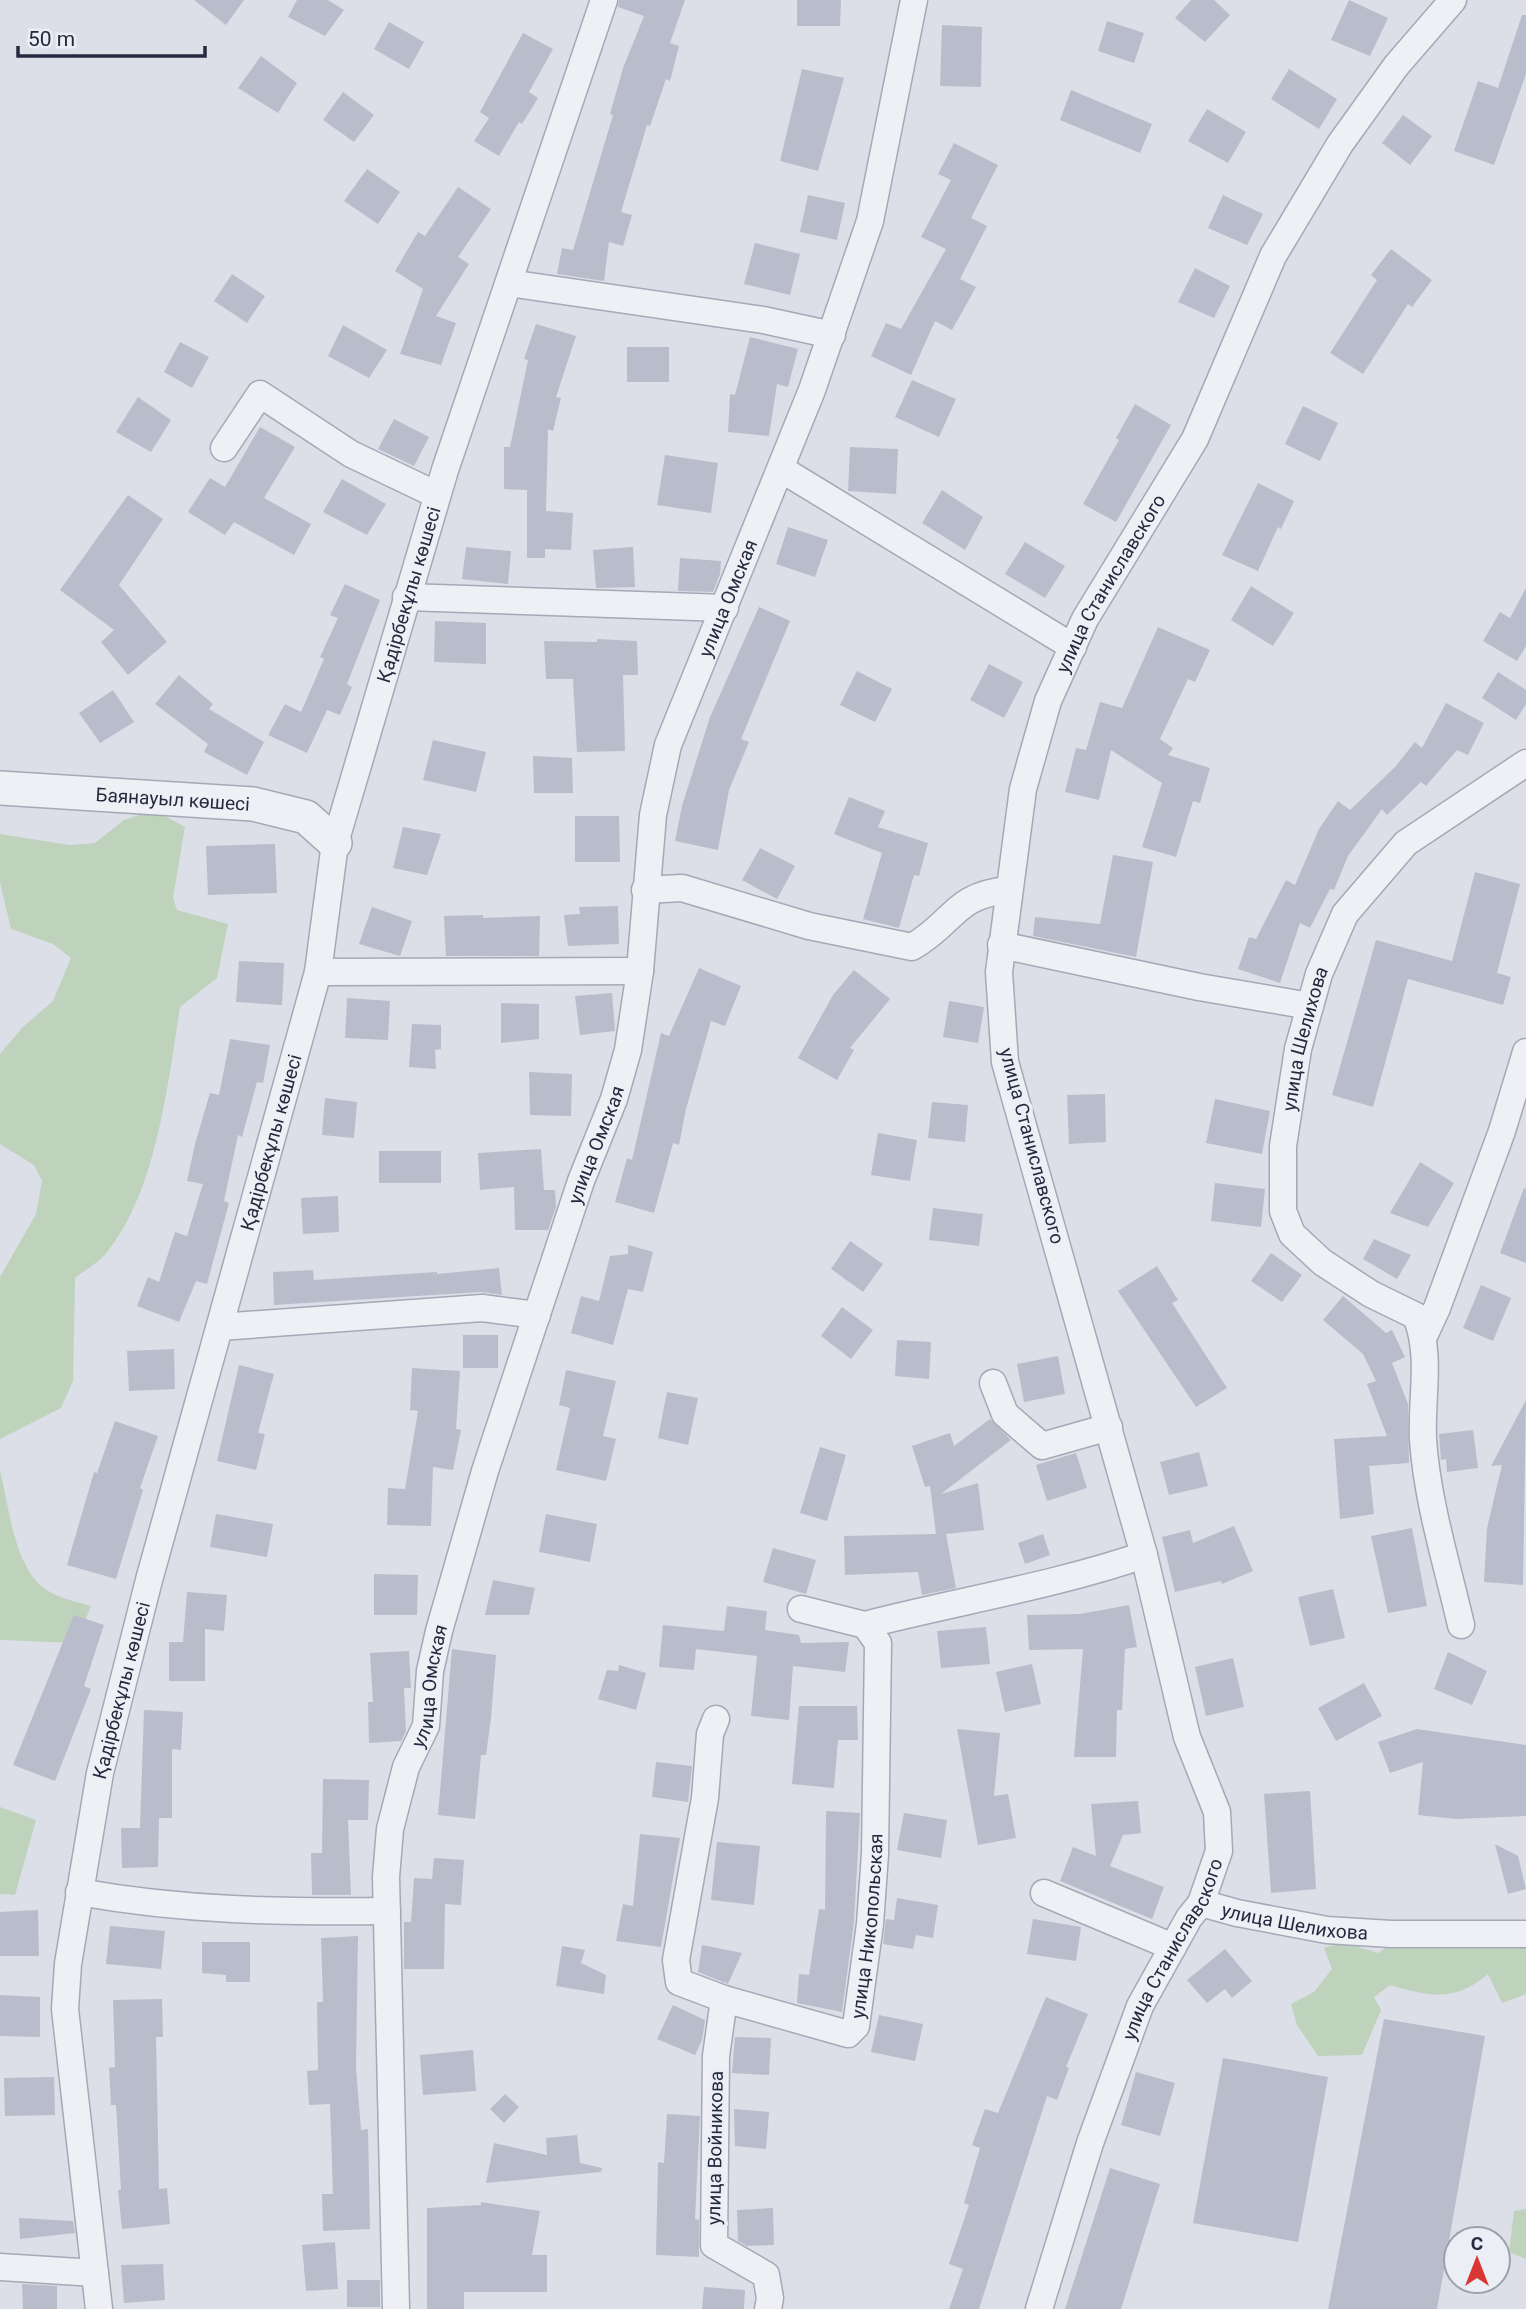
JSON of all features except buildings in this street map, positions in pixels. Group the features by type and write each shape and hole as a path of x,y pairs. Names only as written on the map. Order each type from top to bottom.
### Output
{"street":[{"name":"Қадірбекұлы көшесі","path":"99,2309 65,2009 79,1892 100,1773 149,1580 318,972 335,843 437,495 604,0"},
{"name":"улица Омская","path":"396,2309 387,1911 390,1829 406,1767 426,1726 430,1671 439,1630 485,1471 581,1181 614,1099 628,1050 640,971 653,815 668,745 781,469 832,335 870,221 914,0"},
{"name":"улица Станиславского","path":"1039,2309 1090,2143 1140,2006 1201,1903 1219,1851 1217,1812 1187,1737 1144,1555 1005,1062 999,972 1023,789 1048,701 1085,619 1195,439 1273,256 1340,144 1396,66 1452,0"},
{"path":"509,283 763,320 832,335"},
{"path":"224,447 260,394 351,454 437,495"},
{"path":"781,469 1073,647"},
{"path":"406,597 726,608"},
{"name":"улица Шелихова","path":"1424,1336 1416,1316 1371,1294 1308,1251 1292,1234 1283,1211 1283,1146 1298,1049 1319,974 1345,914 1406,843 1526,763"},
{"name":"Баянауыл көшесі","path":"0,788 253,804 306,817 335,843"},
{"path":"645,890 682,888 809,926 912,947 925,939 968,900 982,892 1008,890"},
{"path":"1001,945 1199,987 1310,1006"},
{"path":"318,972 640,971"},
{"path":"1461,1625 1433,1503 1423,1439 1424,1336 1437,1308 1502,1131 1526,1052"},
{"path":"220,1327 482,1308 537,1315"},
{"path":"993,1383 1005,1414 1042,1446 1109,1427"},
{"path":"802,1609 865,1626 957,1601 1091,1573 1144,1555"},
{"name":"улица Никопольская","path":"716,1719 710,1734 705,1798 676,1960 679,1982 724,2000 848,2034 856,2026 870,1924 875,1854 878,1643 865,1626"},
{"path":"79,1892 227,1911 387,1911"},
{"path":"1044,1893 1173,1947"},
{"name":"улица Шелихова","path":"1201,1903 1237,1913 1328,1930 1391,1934 1526,1934"},
{"name":"улица Войникова","path":"724,2000 715,2068 714,2245 766,2275 770,2298 768,2309"},
{"path":"0,2267 95,2273"}],"green space":[{"path":"154,810 185,827 173,898 177,910 228,924 217,978 180,1007 158,1134 149,1167 125,1226 108,1251 75,1278 73,1381 61,1408 0,1439 0,1277 36,1214 42,1181 34,1165 0,1144 0,1054 23,1027 53,1001 71,958 53,944 11,929 0,882 0,834 70,845 95,843 124,820"},
{"path":"0,1471 15,1538 28,1570 38,1583 50,1592 91,1606 76,1643 0,1640"},
{"path":"0,1807 36,1820 15,1895 0,1894"},
{"path":"1411,1928 1526,1939 1526,1994 1502,2003 1488,1974 1465,1989 1453,1993 1430,1994 1390,1985 1374,1997 1381,2010 1362,2055 1318,2056 1297,2025 1291,2004 1314,1992 1332,1969 1324,1948 1342,1942 1378,1953"},
{"path":"1526,2209 1526,2259 1512,2253 1514,2211"}]}
